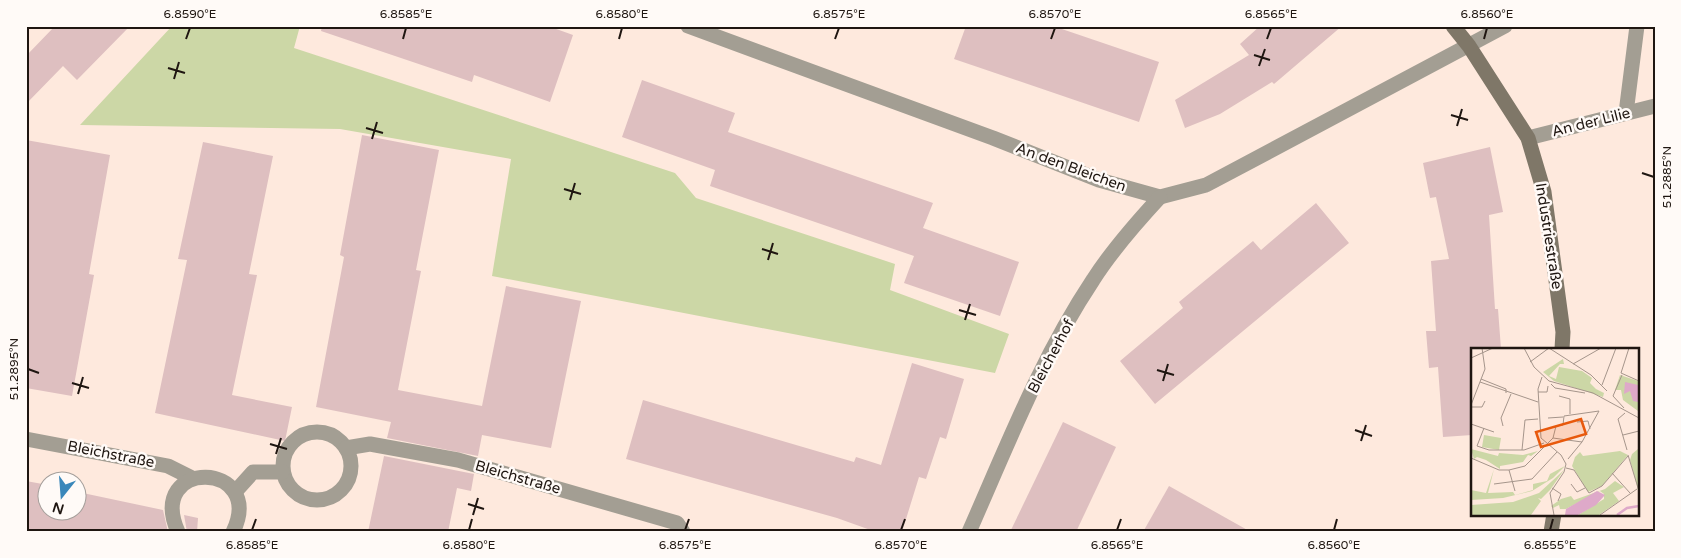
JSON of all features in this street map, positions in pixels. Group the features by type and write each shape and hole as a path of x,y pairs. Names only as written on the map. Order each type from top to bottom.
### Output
{"street":[{"name":"An den Bleichen","path":"688,26 993,138 1099,180 1160,197"},
{"name":"Industriestraße","path":"1453,26 1469,46 1528,138 1544,192 1563,332 1562,348"},
{"path":"1160,197 1206,185 1505,26"},
{"path":"1626,113 1637,26"},
{"name":"An der Lilie","path":"1528,138 1655,106"},
{"name":"Bleicherhof","path":"969,532 1045,362 1093,280 1123,238 1160,197"},
{"path":"312,432 332,435 346,448 351,462 350,474 343,488 335,495 326,499 308,500 290,488 282,472 284,453 289,446 295,439 312,432"},
{"name":"Bleichstraße","path":"26,439 168,466 192,478 201,476 221,479 235,492"},
{"name":"Bleichstraße","path":"346,448 370,444 458,460 677,523 683,532"},
{"path":"233,532 239,518 240,506 235,492 253,472 282,472"},
{"path":"178,532 171,516 173,497 184,483 192,478"},
{"path":"1551,532 1554,516"}],"green space":[{"path":"172,26 300,26 294,48 675,173 696,198 895,264 890,290 1009,334 995,373 492,276 511,159 340,129 80,125"}],"building":[{"path":"55,26 130,26 77,80 63,66 26,104 26,56"},
{"path":"322,26 548,26 573,35 550,102 474,75 472,82 321,31"},
{"path":"966,26 1053,26 1159,62 1139,122 954,59"},
{"path":"1260,26 1342,26 1274,84 1272,82 1220,114 1185,128 1175,100 1249,55 1240,44"},
{"path":"642,80 735,113 728,132 933,203 923,228 1019,262 1000,316 904,283 914,256 710,186 715,170 622,137"},
{"path":"362,135 439,150 416,270 421,271 398,390 482,406 506,286 581,301 551,448 482,435 478,456 387,438 391,422 316,407 344,257 340,255"},
{"path":"26,140 110,155 89,274 94,275 72,396 26,388"},
{"path":"203,142 273,156 249,274 257,275 232,395 292,407 285,441 155,413 187,260 178,259"},
{"path":"1490,147 1503,212 1489,215 1495,309 1498,309 1501,348 1471,348 1471,435 1443,437 1438,367 1429,368 1426,331 1436,331 1431,261 1449,259 1436,197 1430,198 1423,163"},
{"path":"1316,203 1349,243 1155,404 1120,361 1183,308 1179,302 1253,241 1261,250"},
{"path":"912,363 964,379 946,439 940,437 926,479 919,477 902,532 876,532 837,518 626,459 643,400 854,462 856,457 881,465"},
{"path":"1063,422 1116,447 1076,532 1010,532"},
{"path":"384,456 474,474 471,491 457,488 448,532 368,532"},
{"path":"26,481 38,483 38,520 88,520 88,494 163,510 168,532 26,532"},
{"path":"1169,486 1251,532 1143,532"},
{"path":"184,515 198,518 197,532 187,532"}]}
